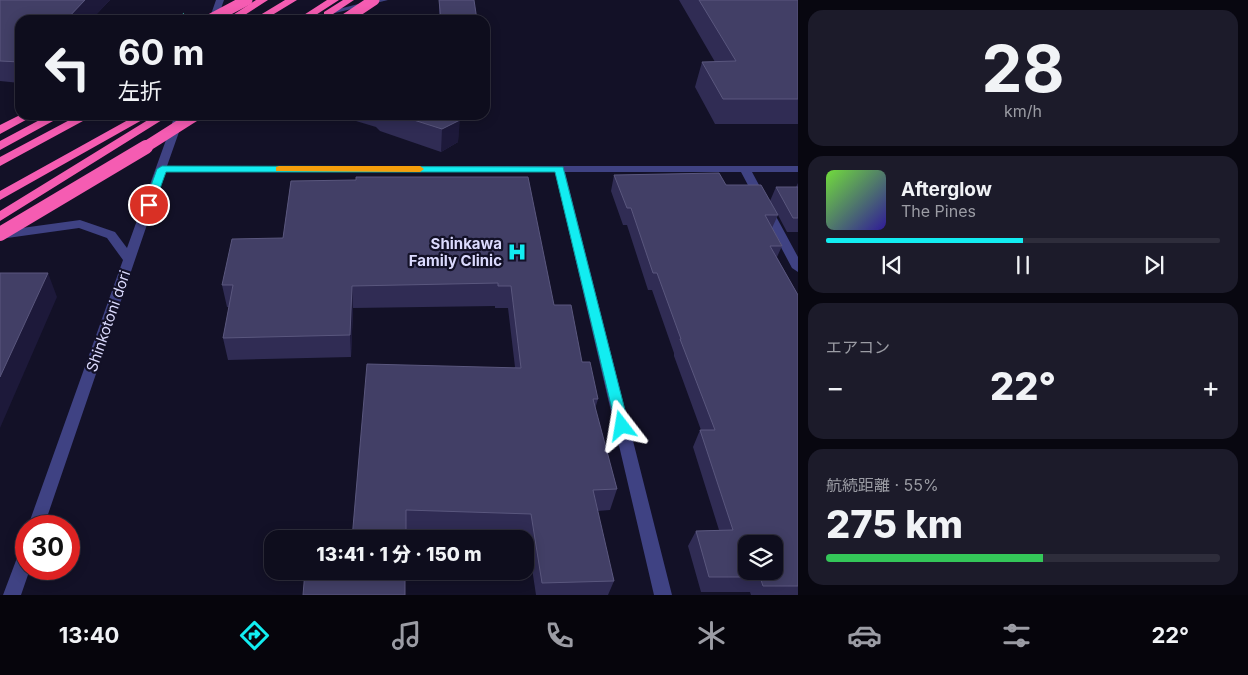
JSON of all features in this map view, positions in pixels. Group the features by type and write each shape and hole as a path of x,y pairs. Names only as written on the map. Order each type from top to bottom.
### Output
{"highway":[{"path":"220,15 247,0"},
{"path":"238,15 263,0"},
{"path":"266,15 292,0"},
{"path":"309,15 334,0"},
{"path":"326,15 350,0"},
{"path":"352,15 374,0"},
{"path":"0,130 19,120"},
{"path":"0,146 49,120"},
{"path":"0,162 79,120"},
{"path":"0,196 136,120"},
{"path":"0,217 156,120"},
{"path":"0,235 112,169 188,120"}],"street":[{"path":"213,15 220,0"},
{"path":"331,12 384,0"},
{"name":"Shinkotoni dori","path":"40,515 178,120"},
{"path":"162,169 798,169"},
{"path":"560,169 663,595"},
{"path":"745,169 798,268"},
{"path":"0,235 80,224 111,235 130,260"},
{"path":"12,595 17,580"}],"path":[{"path":"181,15 185,13"}],"building":[{"path":"0,0 85,0 71,15 15,15 15,62 0,61"},
{"path":"439,0 474,0 476,15 440,15"},
{"path":"699,0 798,0 798,99 723,99 702,62 736,61"},
{"path":"414,120 460,120 442,129"},
{"path":"719,173 726,185 761,185 778,215 765,215 782,246 770,246 798,295 798,586 763,586 761,580 783,580 783,535 738,535 738,577 709,577 696,531 733,530 700,430 715,430 657,273 653,273 631,208 627,208 614,175"},
{"path":"356,177 528,177 554,305 571,305 582,362 590,362 598,399 593,399 617,489 593,490 614,581 542,583 531,514 406,510 406,530 353,530 367,364 521,368 511,286 498,286 498,283 352,286 350,335 223,338 233,285 222,285 232,239 283,238 291,181 356,180"},
{"path":"776,187 798,187 798,218 793,218"},
{"path":"0,273 48,273 0,377"},
{"path":"304,580 405,580 405,595 303,595"}],"slow traffic":[{"path":"279,169 420,169"}],"place":[{"name":"Shinkawa Family Clinic","path":"517,252"}],"route":[{"path":"149,205 162,169 560,169 622,426"}]}
